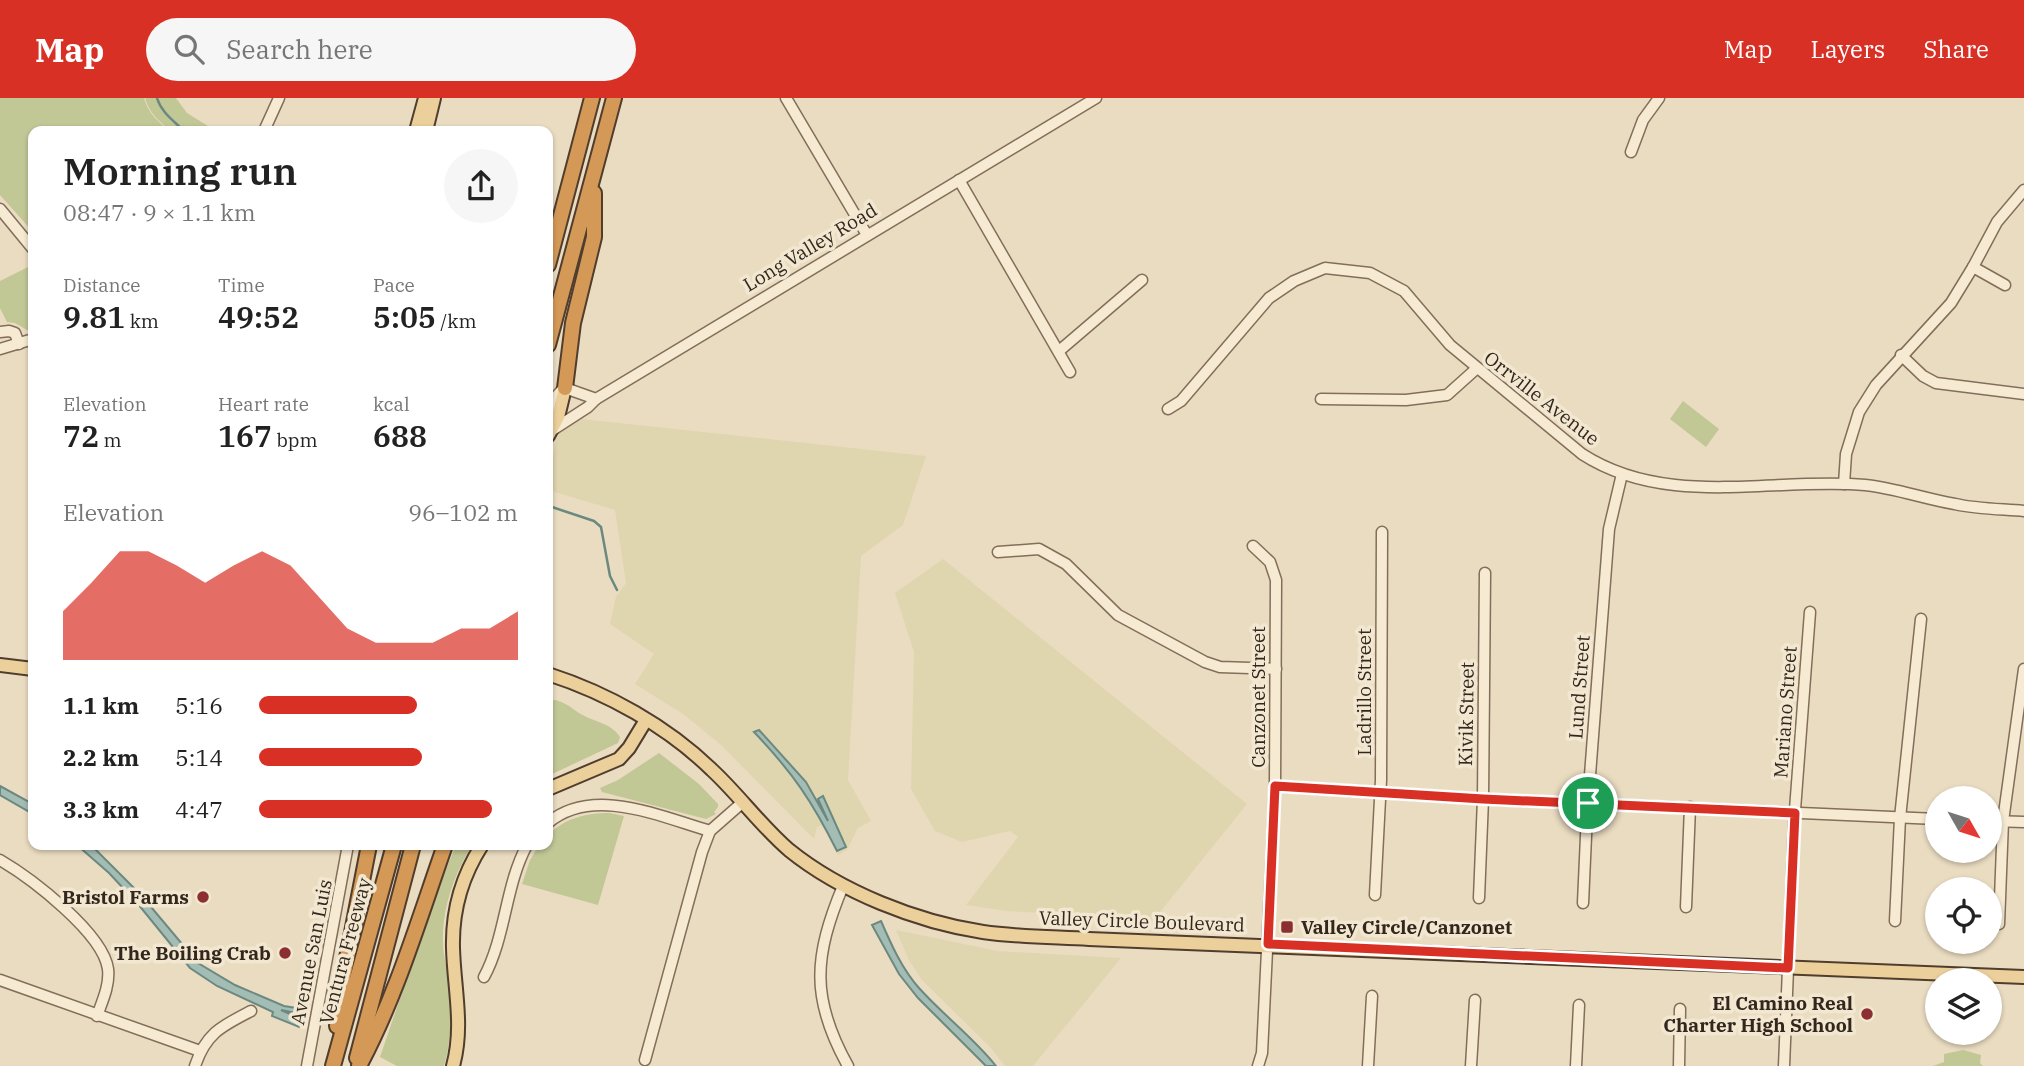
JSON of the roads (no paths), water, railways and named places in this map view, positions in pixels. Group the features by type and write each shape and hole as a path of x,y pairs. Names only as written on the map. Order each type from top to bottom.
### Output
{"highway":[{"path":"553,246 592,98"},
{"path":"553,326 614,98"},
{"path":"565,388 573,323 594,237 594,174"},
{"path":"553,215 569,184"},
{"path":"332,1066 341,989 368,850"},
{"name":"Ventura Freeway","path":"332,1066 393,850"},
{"name":"Ventura Freeway","path":"357,1066 412,850"},
{"path":"357,1066 376,1034 443,850"}],"main road":[{"path":"417,126 425,98"},
{"path":"427,126 435,98"},
{"path":"553,426 565,388"},
{"path":"0,665 28,668"},
{"name":"Valley Circle Boulevard","path":"553,676 593,691 646,720 711,769 787,848 843,886 909,913 986,933 2024,977"},
{"path":"553,787 619,759 646,720"},
{"path":"453,1066 460,1026 453,947 454,921 465,877 479,850"}],"street":[{"path":"266,126 279,98"},
{"path":"786,98 867,235"},
{"name":"Long Valley Road","path":"553,430 596,399 1096,98"},
{"path":"1631,152 1643,120 1659,98"},
{"path":"959,180 1070,372"},
{"path":"1844,484 1846,454 1859,412 1876,385 1901,355 1937,319 1973,267 1997,222 2024,190"},
{"path":"0,209 28,243"},
{"path":"1973,267 2005,285"},
{"name":"Orrville Avenue","path":"1168,409 1181,401 1269,298 1294,281 1325,268 1370,273 1404,291 1450,345 1476,369 1582,454 1622,474 1667,485 1869,486 1958,505 2024,511"},
{"path":"1059,351 1142,279"},
{"path":"0,332 15,333 19,344"},
{"path":"0,349 28,341"},
{"path":"1901,355 1923,376 1936,383 2024,394"},
{"path":"1321,399 1406,400 1447,395 1476,369"},
{"path":"565,388 596,399"},
{"name":"Lund Street","path":"1583,903 1609,529 1622,474"},
{"name":"Ladrillo Street","path":"1376,895 1380,792 1382,533"},
{"name":"Canzonet Street","path":"1252,546 1274,569 1276,669 1275,786 1268,944 1262,1052 1258,1066"},
{"path":"998,552 1039,550 1066,564 1118,615 1205,662 1220,667 1276,669"},
{"name":"Kivik Street","path":"1479,898 1483,799 1485,573"},
{"name":"Mariano Street","path":"1784,1066 1795,813 1810,612"},
{"path":"1895,921 1899,818 1921,619"},
{"path":"2001,877 2003,821 2024,668"},
{"path":"1275,786 1483,799 1925,819"},
{"path":"645,1060 702,852 710,831 743,802"},
{"path":"553,820 569,810 601,804 618,806 710,831"},
{"path":"1686,907 1690,807"},
{"path":"2003,821 2024,822"},
{"name":"Avenue San Luis","path":"307,1066 347,850"},
{"path":"484,977 494,957 525,850"},
{"path":"0,860 47,893 69,913 104,954 108,982 97,1016"},
{"path":"843,886 829,921 819,975 827,1021 848,1066"},
{"path":"0,980 200,1051"},
{"path":"1368,1066 1372,996"},
{"path":"1471,1066 1475,1000"},
{"path":"1576,1066 1579,1005"},
{"path":"1679,1066 1680,1009"},
{"path":"195,1066 208,1038 219,1028 251,1011"}],"water":[{"path":"759,730 806,782 828,821 818,799 823,796 846,847 837,851 801,788 754,732"},
{"path":"0,786 28,801 28,811 0,795"},
{"path":"83,850 96,850 141,895 198,963 235,985 284,1006 297,1008 296,1013 281,1010 301,1019 299,1027 272,1016 273,1012 217,986 190,968 109,873"},
{"path":"881,921 897,956 913,981 996,1066 986,1066 918,998 899,974 872,925"}],"waterway":[{"path":"157,98 165,112 179,126"},
{"path":"553,507 594,521 601,527 610,576 617,590"}],"place":[{"name":"Bristol Farms","path":"203,897"},
{"name":"Valley Circle/Canzonet","path":"1287,927"},
{"name":"The Boiling Crab","path":"285,953"},
{"name":"El Camino Real Charter High School","path":"1867,1014"}]}
